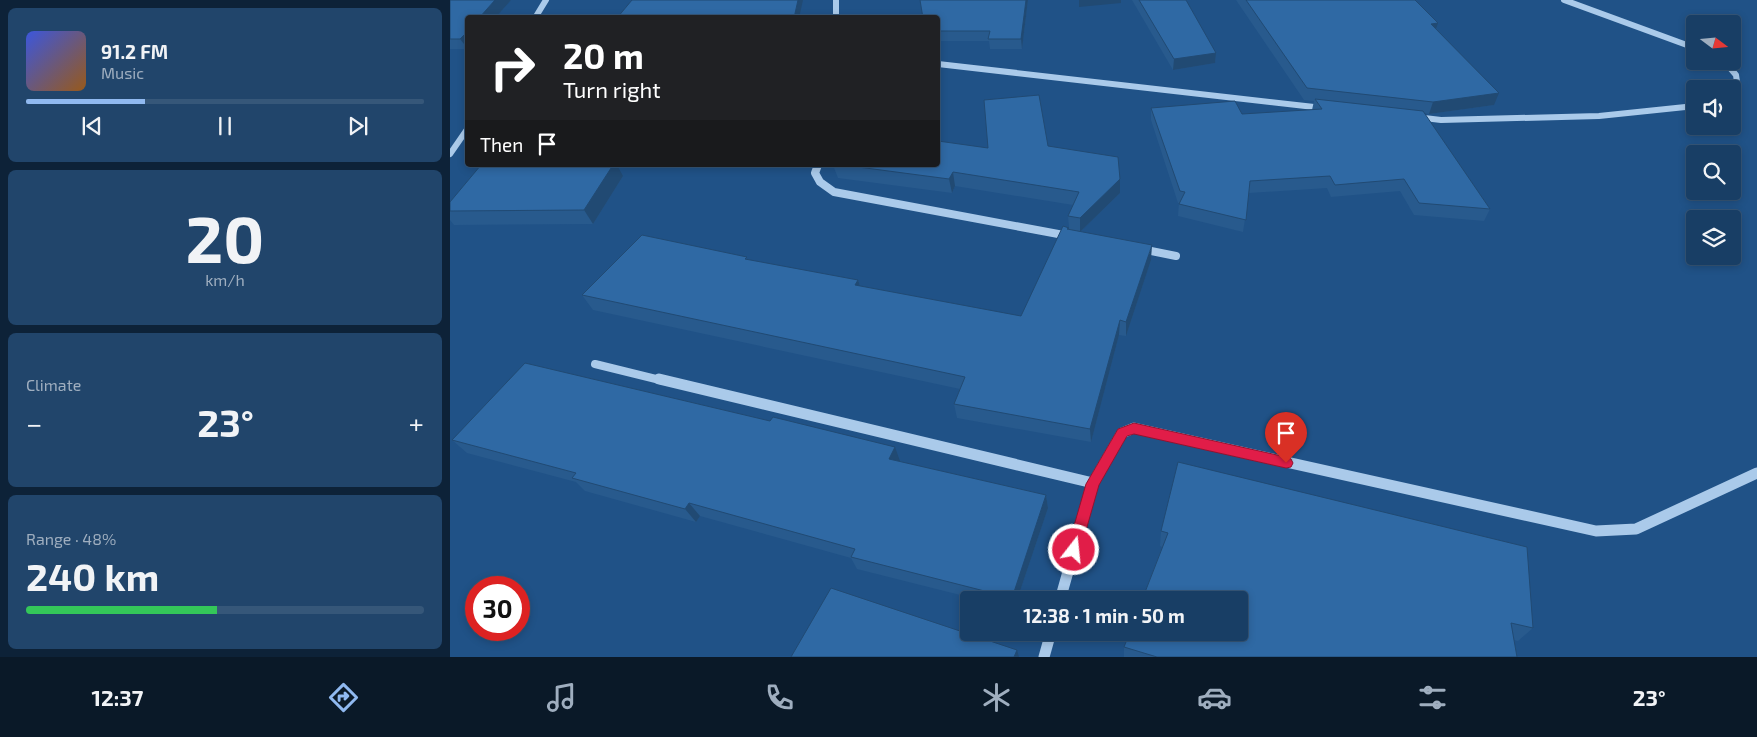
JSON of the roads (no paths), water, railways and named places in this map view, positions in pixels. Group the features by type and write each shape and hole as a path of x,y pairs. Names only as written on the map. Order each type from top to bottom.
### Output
{"street":[{"path":"537,15 546,0"},
{"path":"836,0 836,15"},
{"path":"1564,0 1686,45"},
{"path":"940,64 1335,109"},
{"path":"1412,117 1440,120 1599,116 1686,107"},
{"path":"450,154 465,132"},
{"path":"817,167 815,173 820,182 834,192 1079,238"},
{"path":"1128,247 1176,256"},
{"path":"595,364 1093,484"},
{"path":"1063,591 1093,484 1122,432 1134,428 1572,527 1616,531 1636,529 1757,472"},
{"path":"1044,657 1048,641"}]}
